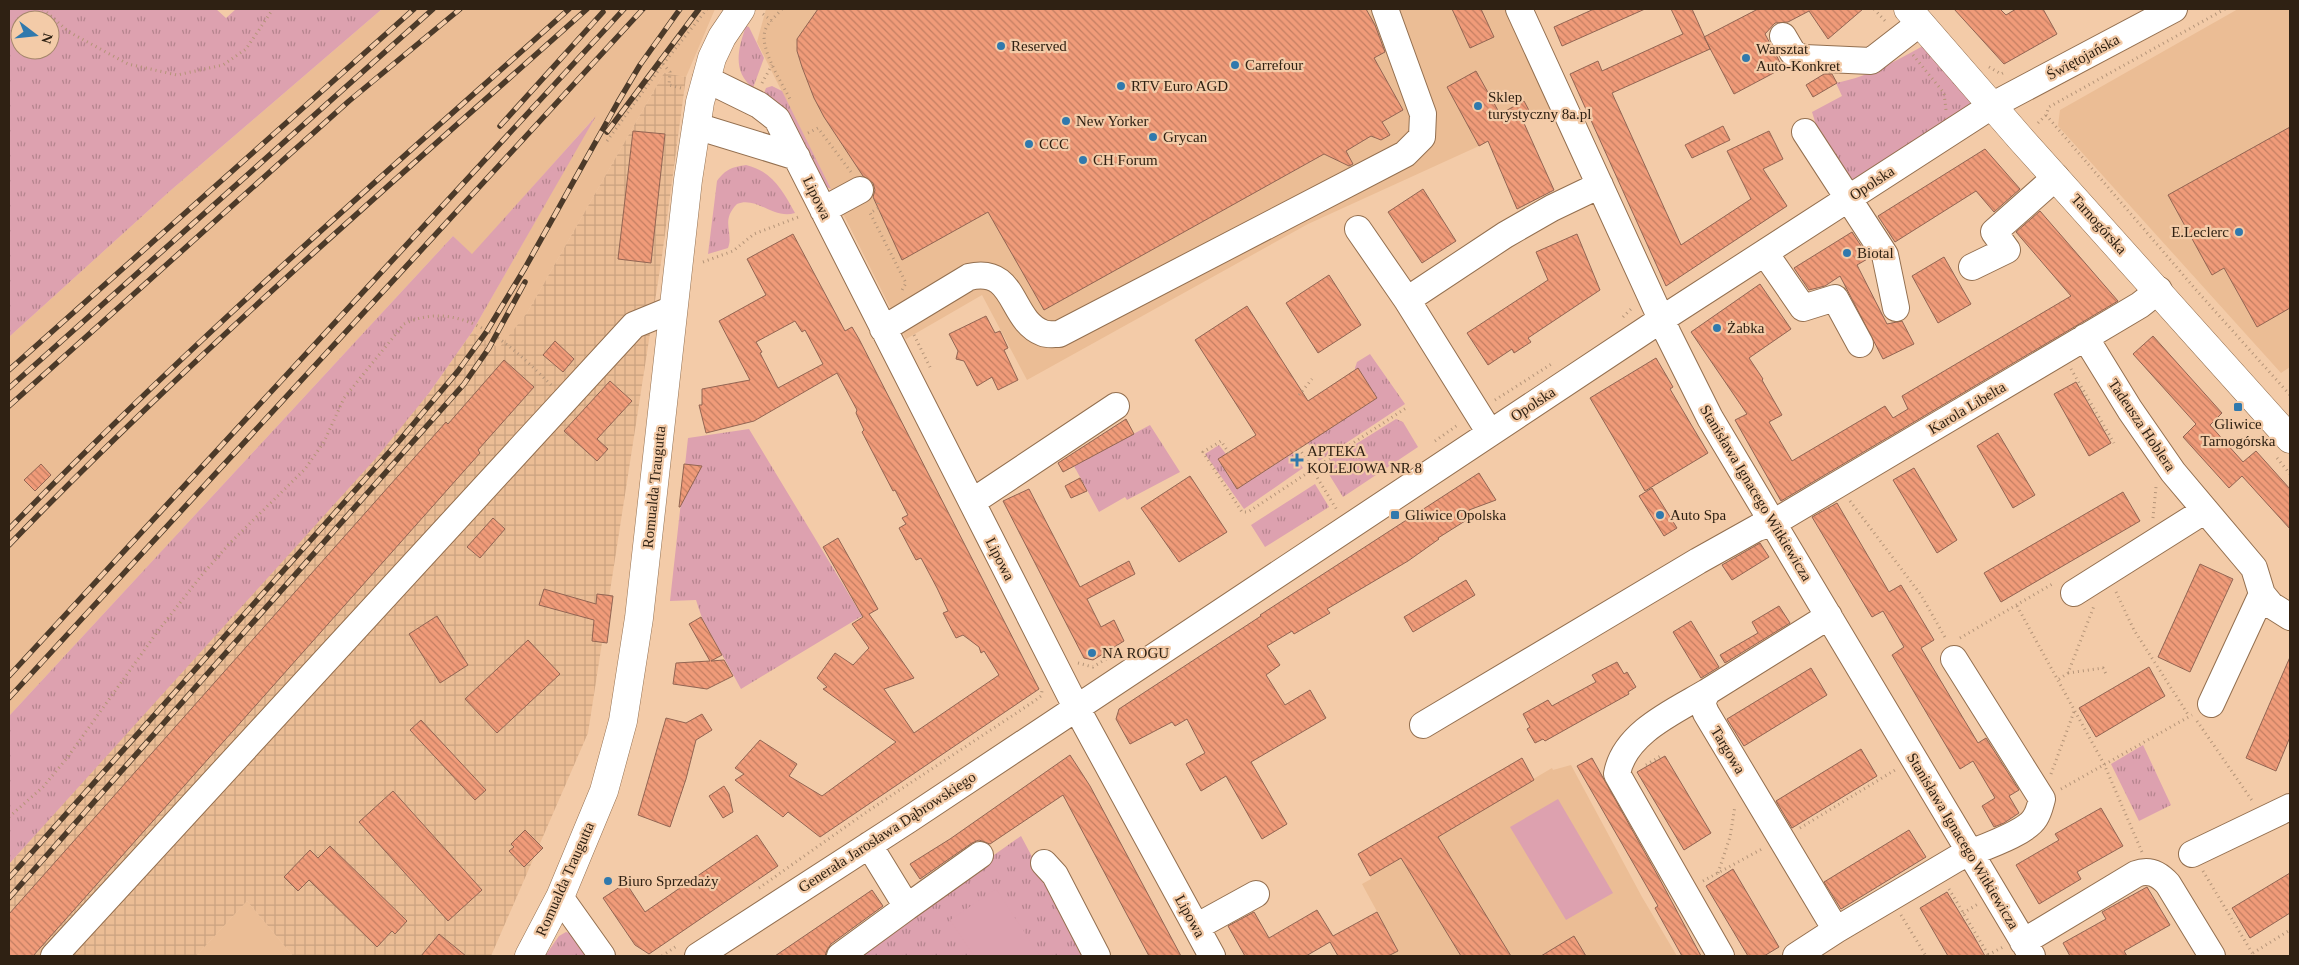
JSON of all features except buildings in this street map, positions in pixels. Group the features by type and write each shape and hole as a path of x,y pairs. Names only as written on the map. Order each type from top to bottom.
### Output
{"main road":[{"name":"Romualda Traugutta","path":"529,956 560,897 604,791 623,721 639,618 673,309 696,126 693,84 722,38 752,11"},
{"name":"Tarnogórska","path":"1910,23 1992,105 2287,428"}],"street":[{"path":"883,329 969,277 980,274 996,278 1003,284 1030,325 1044,334 1059,334 1406,154 1422,137 1423,114 1384,9"},
{"name":"Stanisława Ignacego Witkiewicza","path":"1519,9 1662,319 1714,425 1970,852 2020,948"},
{"name":"Świętojańska","path":"1992,105 2174,9"},
{"path":"1783,36 1792,54 1804,58 1871,61 1910,23"},
{"name":"Lipowa","path":"693,84 759,105 778,119 797,157 812,213 883,329 1076,707 1212,956"},
{"name":"Opolska","path":"1076,707 1662,319 1992,105"},
{"path":"696,126 797,157"},
{"path":"1805,132 1886,255 1896,308"},
{"path":"1972,267 2007,250 1994,232 2056,177"},
{"path":"1408,300 1505,235 1552,208 1600,185"},
{"path":"812,213 865,188"},
{"path":"1358,229 1408,300 1490,433"},
{"path":"1765,252 1803,308 1835,298 1860,344"},
{"name":"Karola Libelta","path":"1423,725 1698,561 1757,528 1773,523 2140,305 2159,290"},
{"path":"54,956 634,325 673,309"},
{"name":"Tadeusza Hoblera","path":"2085,337 2130,410 2173,472 2254,568 2262,594"},
{"path":"972,502 1116,406"},
{"path":"2074,595 2106,572 2204,511"},
{"path":"2198,712 2262,594 2271,605 2290,617"},
{"path":"1721,956 1616,774 1619,761 1643,732 1829,616"},
{"path":"1796,956 1836,930 1970,852 1988,846 2028,825 2035,819 2042,799 1954,648"},
{"name":"Targowa","path":"1707,692 1702,703 1706,712 1836,930"},
{"name":"Generała Jarosława Dąbrowskiego","path":"692,948 869,845 1076,707"},
{"path":"2192,854 2290,807"},
{"path":"869,845 908,907"},
{"path":"840,956 980,855"},
{"path":"1044,863 1055,875 1097,956"},
{"path":"2020,948 2143,871 2152,872 2163,877 2212,956"},
{"path":"1196,927 1256,894"},
{"path":"560,897 602,956"}],"path":[{"path":"43,9 69,32 128,64 177,75 223,65 246,49 273,9"},
{"path":"607,140 663,64 707,9"},
{"path":"752,11 772,21 782,9"},
{"path":"1874,9 1910,23 1944,93 1946,110 1939,115"},
{"path":"2038,123 2050,108 2225,9"},
{"path":"663,64 670,72 668,83 670,86 693,84"},
{"path":"761,85 772,65"},
{"path":"2046,115 2202,298 2290,395"},
{"path":"808,133 818,128 852,175 865,188 878,208 870,213 906,283 899,294"},
{"path":"703,262 732,251 754,234 812,213"},
{"path":"1621,318 1633,307"},
{"path":"9,817 42,787 67,758 158,631 228,544 304,469 320,450 344,398 404,324 416,318 433,315 453,316 470,321 496,336 533,367 566,400"},
{"path":"2070,367 2114,443"},
{"path":"1299,395 1312,380"},
{"path":"1228,452 1220,441 1203,452 1242,512 1248,512 1406,408"},
{"path":"1299,448 1341,518"},
{"path":"2152,524 2156,486 2173,472"},
{"path":"1837,485 1921,595 1954,648 2016,606 2074,595 2068,673"},
{"path":"2106,572 2134,630 2198,712 2266,820"},
{"path":"2016,606 2059,679 2104,764 2144,858"},
{"path":"2059,679 2068,673 2103,668 2106,674"},
{"path":"757,889 868,811 1033,702"},
{"path":"2042,799 2075,709"},
{"path":"2042,799 2198,712"},
{"path":"1717,873 1730,837 1737,800 1741,794 1751,788"},
{"path":"2192,854 2253,954 2290,930"},
{"path":"1954,883 1947,886 1989,956 2020,948"},
{"path":"1963,913 1981,902"},
{"path":"1900,912 1926,956"},
{"path":"662,956 692,948"}],"shaded area":[{"path":"382,9 715,9 686,77 664,73 527,313 499,349 472,332 594,118 472,255 453,236 9,716 9,337 170,191"},
{"name":"CH Forum","path":"766,9 1519,9 1562,102 1479,146 1308,224 1027,380 982,295 906,339 757,42"},
{"path":"2238,9 2290,9 2290,367 2281,373 2058,126 2060,110"},
{"path":"664,73 686,77 662,256 588,733 491,956 293,956 247,901 196,956 9,956 9,864 429,393 472,332 499,348 527,313"},
{"path":"1571,765 1642,897 1677,956 1388,956 1398,950 1362,884 1371,879 1370,876 1552,768 1553,770"},
{"path":"247,901 293,956 196,956"}],"green space":[{"path":"9,9 216,9 226,18 236,9 382,9 170,191 9,337"},
{"path":"746,26 749,27 764,58 753,88 746,81 739,67 739,51"},
{"path":"1935,39 1993,105 1858,192 1817,128 1812,112 1842,96 1836,83 1875,71"},
{"path":"772,86 782,91 831,189 822,185 763,96 766,88"},
{"path":"596,116 472,332 429,393 377,457 9,864 9,716 453,236 472,254"},
{"path":"746,165 770,177 786,197 795,213 780,213 752,203 744,202 737,204 729,216 730,237 728,248 708,254 717,181 730,169"},
{"path":"1370,354 1405,404 1319,461 1308,443 1377,398 1358,369 1355,370 1357,362"},
{"path":"1396,419 1403,422 1418,447 1343,497 1325,468 1327,462"},
{"path":"1150,425 1180,472 1127,500 1125,497 1099,512 1074,466"},
{"path":"749,429 862,616 741,689 702,618 696,600 670,601 688,438"},
{"path":"1219,445 1226,454 1218,460 1237,489 1293,453 1303,468 1244,509 1205,454"},
{"path":"1315,484 1329,507 1265,547 1251,525"},
{"path":"2143,745 2171,805 2139,821 2111,764"},
{"path":"1558,799 1613,893 1566,920 1510,827"},
{"path":"1021,836 1085,956 851,956"},
{"path":"996,889 1040,956 974,956 950,920"},
{"path":"566,932 572,934 589,956 545,956 559,936"}],"railway":[{"path":"9,370 414,9"},
{"path":"9,388 433,9"},
{"path":"9,406 349,101 460,9"},
{"path":"9,529 144,394 284,264 569,9"},
{"path":"9,545 78,475 220,338 587,9"},
{"path":"9,676 624,9"},
{"path":"9,698 643,9"},
{"path":"9,878 400,440 458,371 487,331 525,268 640,65 680,9"},
{"path":"607,132 699,9"},
{"path":"500,126 603,12"},
{"path":"9,898 464,384 489,348 525,282"}],"place":[{"name":"Reserved","path":"1001,46"},
{"name":"Warsztat Auto-Konkret","path":"1746,58"},
{"name":"Carrefour","path":"1235,65"},
{"name":"RTV Euro AGD","path":"1121,86"},
{"name":"Sklep turystyczny 8a.pl","path":"1478,106"},
{"name":"New Yorker","path":"1066,121"},
{"name":"Grycan","path":"1153,137"},
{"name":"CCC","path":"1029,144"},
{"name":"CH Forum","path":"1083,160"},
{"name":"E.Leclerc","path":"2239,232"},
{"name":"Biotal","path":"1847,253"},
{"name":"Żabka","path":"1717,328"},
{"name":"Gliwice Tarnogórska","path":"2238,407"},
{"name":"APTEKA KOLEJOWA NR 8","path":"1297,460"},
{"name":"Gliwice Opolska","path":"1395,515"},
{"name":"Auto Spa","path":"1660,515"},
{"name":"NA ROGU","path":"1092,653"},
{"name":"Biuro Sprzedaży","path":"608,881"}]}
